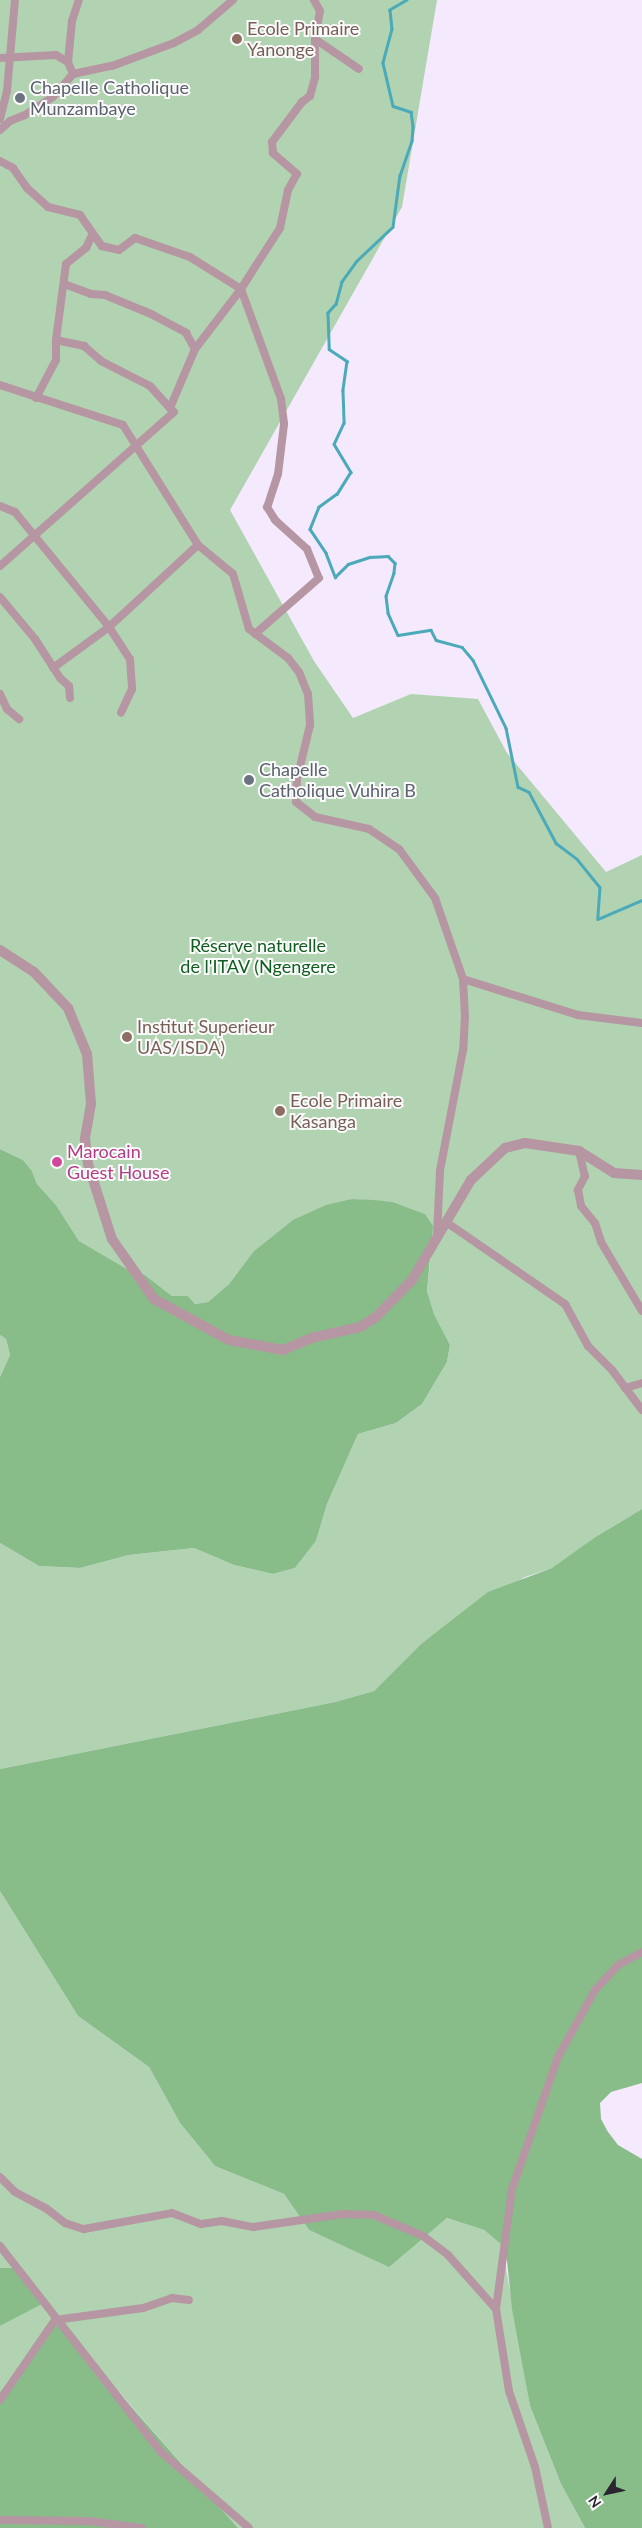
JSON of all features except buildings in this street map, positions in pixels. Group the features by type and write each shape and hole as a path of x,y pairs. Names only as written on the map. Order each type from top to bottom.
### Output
{"street":[{"path":"0,118 7,91 4,58 15,0"},
{"path":"72,74 68,62 72,21 79,0"},
{"path":"0,130 10,121 25,115 53,96 72,74 112,66 174,43 198,30 233,0"},
{"path":"170,408 195,349 241,289 280,228 288,190 294,184 297,174 273,153 272,142 302,102 310,96 316,77 315,39 320,11 314,0"},
{"path":"315,39 359,69"},
{"path":"4,58 56,54 68,62"},
{"path":"0,161 13,168 27,188 48,207 80,215 102,246 119,250 135,238 190,258 241,289 281,399 284,424 278,474 267,507 275,520 308,549 319,578 255,634"},
{"path":"36,398 56,360 56,340 68,259 86,248 92,234"},
{"path":"64,284 91,294 105,295 152,314 186,333 195,349"},
{"path":"0,566 163,425 174,412 150,386 101,361 84,346 56,340"},
{"path":"0,385 123,425 135,448 198,546 233,574 249,629 288,658 308,694 310,725 297,779 296,802 315,817 369,829 399,849 435,898 463,979 463,1050 440,1172 437,1236"},
{"path":"0,506 15,512 33,537 109,627 130,659 133,676 132,689 121,713"},
{"path":"53,668 109,627 198,546"},
{"path":"0,597 35,639 53,668 69,686 70,698"},
{"path":"0,694 8,709 19,719"},
{"path":"0,950 34,972 68,1008 87,1054 91,1104 85,1139 88,1164 112,1239 154,1299 229,1340 282,1350 311,1338 360,1327 376,1317 412,1280 471,1180 505,1148 525,1143 579,1150 614,1173 642,1175"},
{"path":"463,979 578,1015 642,1023"},
{"path":"579,1150 584,1176 578,1190 581,1206 595,1223 601,1242 642,1311"},
{"path":"446,1222 565,1304 588,1346 626,1388 642,1410"},
{"path":"626,1388 642,1383"},
{"path":"548,2528 535,2467 509,2391 496,2309 512,2189 558,2057 596,1990 618,1965 642,1952"},
{"path":"0,2177 15,2192 47,2209 65,2224 84,2229 172,2213 201,2224 222,2221 253,2227 343,2214 374,2215 423,2236 448,2255 496,2309"},
{"path":"0,2246 55,2320 161,2452 249,2528"},
{"path":"0,2400 55,2320 142,2308 172,2298 189,2300"},
{"path":"0,2520 89,2521 142,2528"}],"green space":[{"name":"Réserve naturelle de l'ITAV (Ngengere","path":"0,0 437,0 402,207 230,510 314,661 353,718 411,694 478,699 507,753 606,872 642,855 642,1509 597,1536 570,1558 552,1568 525,1577 453,1620 421,1644 374,1691 335,1702 0,1769 0,1543 39,1566 80,1568 129,1555 194,1548 234,1565 273,1574 295,1568 316,1541 327,1504 358,1434 396,1423 422,1404 447,1362 450,1345 434,1314 427,1291 432,1244 425,1214 393,1202 352,1199 253,1252 229,1284 208,1302 195,1304 188,1296 172,1296 145,1275 127,1269 79,1241 56,1205 37,1184 32,1171 23,1160 0,1149"},
{"path":"0,1149 23,1160 32,1171 37,1184 56,1205 79,1241 127,1269 145,1275 172,1296 188,1296 195,1304 208,1302 229,1284 253,1252 293,1220 326,1205 352,1199 374,1200 393,1202 425,1214 433,1226 427,1291 434,1314 450,1345 447,1362 422,1404 396,1423 358,1434 327,1504 316,1541 295,1568 273,1574 234,1565 194,1548 129,1555 80,1568 39,1566 0,1543 0,1377 10,1355 6,1339 0,1335"},
{"path":"0,1335 6,1339 10,1355 0,1377"},
{"path":"642,1509 642,2083 611,2092 600,2103 601,2119 608,2132 618,2145 642,2159 642,2528 585,2528 561,2484 530,2406 512,2309 507,2261 502,2245 484,2230 447,2218 389,2267 309,2230 284,2194 215,2166 180,2123 149,2067 78,2016 0,1891 0,1769 335,1702 374,1691 421,1644 488,1592 552,1568 597,1536"},
{"path":"0,1891 78,2016 149,2067 180,2123 215,2166 284,2194 309,2230 389,2266 447,2218 484,2230 502,2245 530,2406 561,2484 585,2528 238,2528 57,2321 0,2392 0,2326 43,2303 14,2268 0,2268"},
{"path":"0,2268 14,2268 44,2303 0,2326"},
{"path":"56,2321 238,2528 0,2528 0,2392"}],"waterway":[{"path":"407,0 390,10 392,29 383,63 393,106 411,112 412,141 400,175 393,227 357,261 342,282 336,304 328,313 329,349 347,361 343,391 344,423 334,444 351,472 337,494 319,507 310,529 326,553 335,577 348,564 370,557 388,556 395,563 394,573 386,596 388,613 398,635 431,630 436,640 462,647 473,660 506,728 518,787 529,792 556,843 577,859 600,887 598,919"},
{"path":"598,919 642,900"}],"place":[{"name":"Ecole Primaire Yanonge","path":"237,39"},
{"name":"Chapelle Catholique Munzambaye","path":"20,98"},
{"name":"Chapelle Catholique Vuhira B","path":"249,780"},
{"name":"Institut Superieur UAS/ISDA)","path":"127,1037"},
{"name":"Ecole Primaire Kasanga","path":"280,1111"},
{"name":"Marocain Guest House","path":"57,1162"}]}
